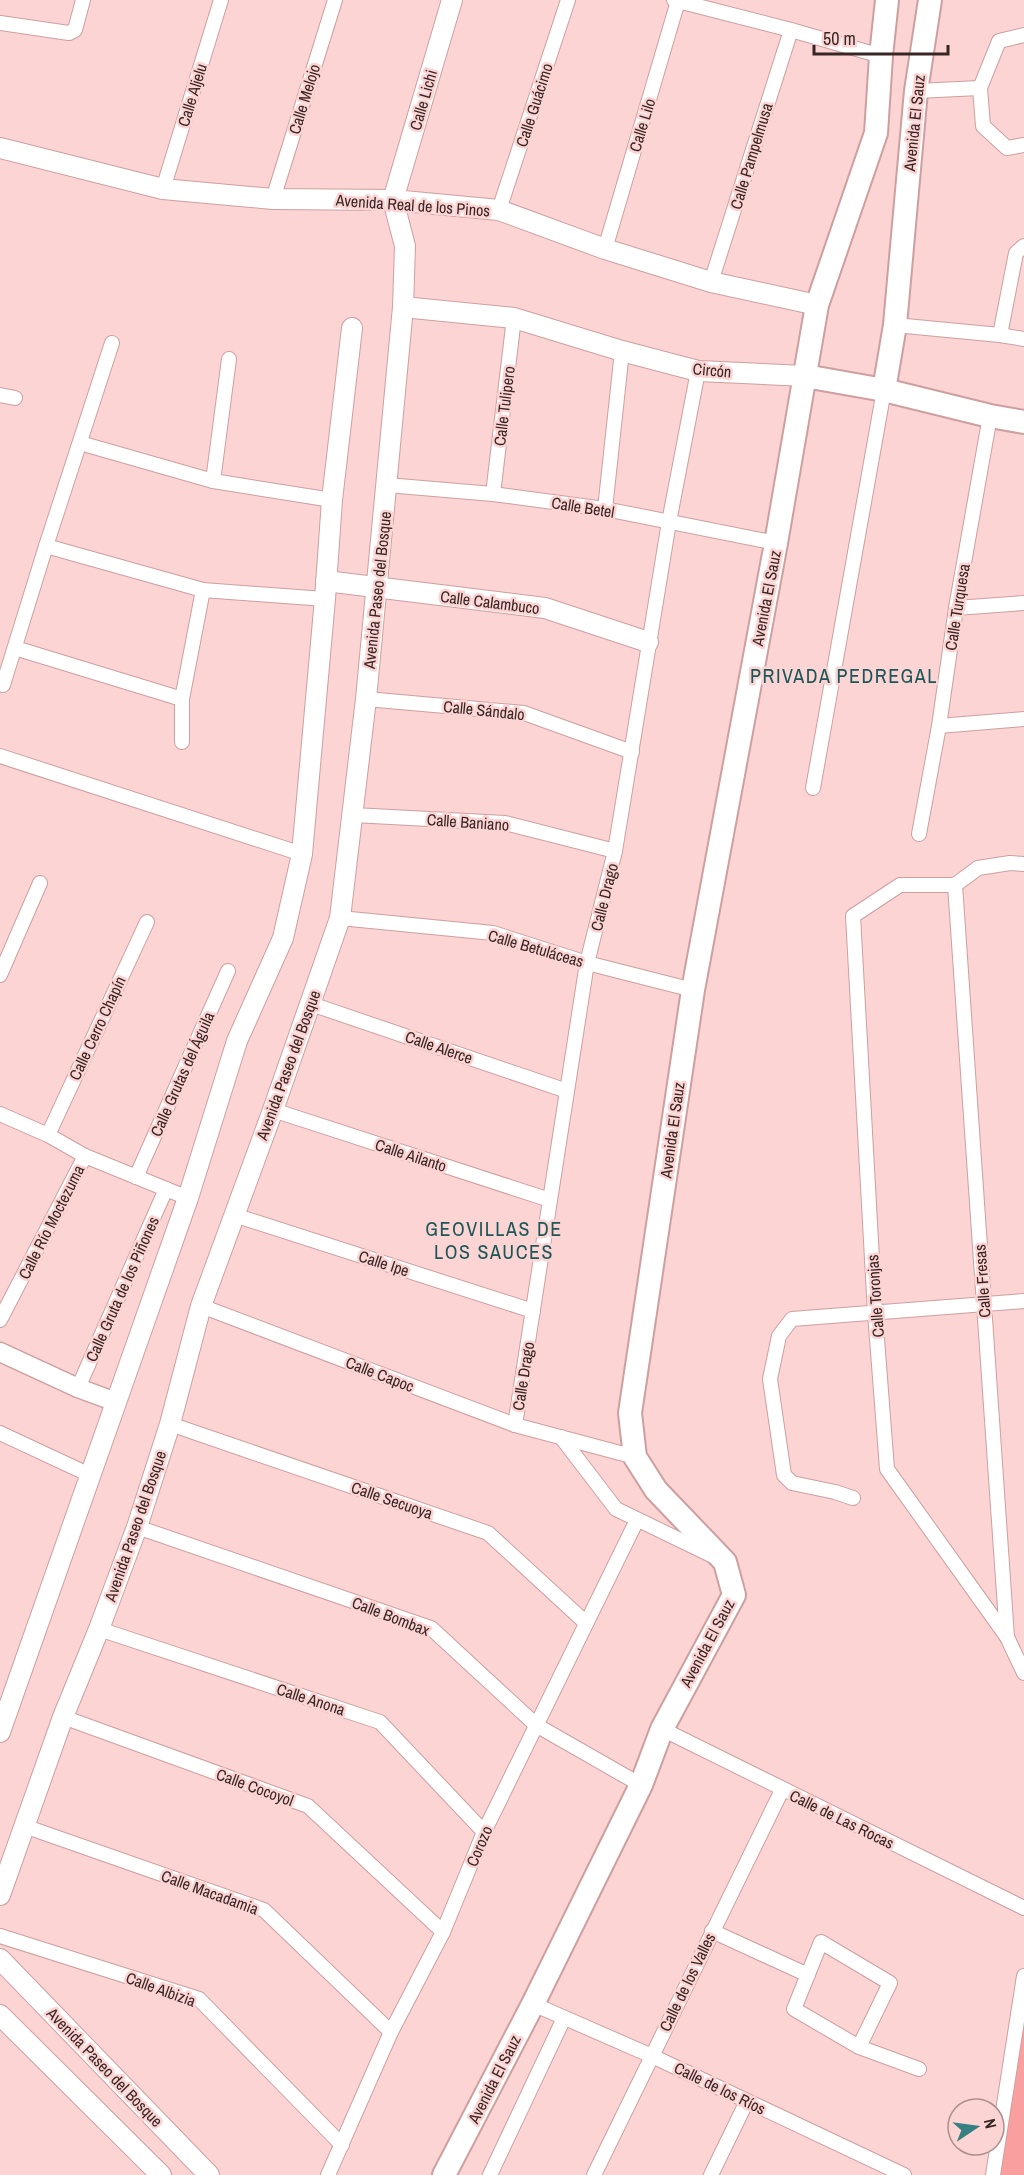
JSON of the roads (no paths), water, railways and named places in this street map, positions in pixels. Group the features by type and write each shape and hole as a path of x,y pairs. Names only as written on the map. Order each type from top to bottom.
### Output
{"main road":[{"name":"Calle Lichi","path":"393,200 452,0"},
{"name":"Avenida El Sauz","path":"444,2175 533,2004 641,1785 662,1730 734,1595 724,1562 656,1490 635,1457 630,1413 693,990 776,543 817,305 876,133 887,0"},
{"name":"Avenida El Sauz","path":"884,390 895,325 916,91 930,0"},
{"name":"Avenida Real de los Pinos","path":"0,148 164,189 273,198 393,200 499,210 605,249 711,282 817,305"},
{"name":"Avenida Paseo del Bosque","path":"0,1895 63,1717 137,1527 170,1424 201,1306 340,918 366,699 403,307 405,246 393,200"},
{"name":"Circón","path":"403,307 514,318 622,351 698,371 805,376 884,390 1024,422"},
{"path":"0,1732 188,1198 237,1041 283,938 302,854 332,500 352,328"},
{"name":"Calle Calambuco","path":"326,590 377,587 545,608 648,642"},
{"name":"Avenida Paseo del Bosque","path":"0,1959 209,2175"},
{"path":"0,2015 161,2175"}],"street":[{"path":"0,23 69,33 75,30 83,0"},
{"name":"Calle Aljelu","path":"164,189 221,0"},
{"name":"Calle Melojo","path":"273,198 335,0"},
{"name":"Calle Guácimo","path":"499,210 568,0"},
{"path":"676,1 881,56"},
{"name":"Calle Lilo","path":"605,249 676,1"},
{"name":"Calle Pampelmusa","path":"711,282 791,30"},
{"path":"1024,35 999,41 980,88 982,126 1007,148 1024,144"},
{"path":"916,91 980,88"},
{"path":"1000,334 1016,253 1024,246"},
{"name":"Calle Tulipero","path":"494,494 514,318"},
{"path":"895,325 1000,334 1024,339"},
{"path":"3,685 112,343"},
{"path":"605,509 622,351"},
{"path":"213,481 229,359"},
{"name":"Calle Drago","path":"515,1425 587,963 615,851 648,642 698,371"},
{"path":"813,788 884,390"},
{"path":"0,394 15,398"},
{"name":"Calle Turquesa","path":"919,834 990,416"},
{"path":"80,442 213,481 332,500"},
{"name":"Calle Betel","path":"387,485 494,494 605,509 776,543"},
{"path":"46,546 203,590 326,590"},
{"path":"182,742 182,699 203,590"},
{"path":"956,608 1024,603"},
{"path":"15,648 182,699"},
{"name":"Calle Sándalo","path":"366,699 525,713 632,752"},
{"path":"939,726 1024,718"},
{"path":"0,756 302,854"},
{"name":"Calle Baniano","path":"353,815 505,823 615,851"},
{"path":"955,885 978,868 1010,863 1024,864"},
{"path":"0,975 40,883"},
{"name":"Calle Toronjas","path":"955,885 900,885 853,916 875,1312 887,1470 1007,1637"},
{"name":"Calle Fresas","path":"955,885 1007,1637 1024,1673"},
{"name":"Calle Betuláceas","path":"340,918 493,933 587,963 693,990"},
{"name":"Calle Cerro Chapín","path":"48,1135 147,922"},
{"name":"Calle Grutas del Águila","path":"136,1177 228,971"},
{"name":"Calle Alerce","path":"311,1004 567,1090"},
{"name":"Calle Ailanto","path":"273,1110 550,1200"},
{"path":"0,1113 48,1135 85,1156 188,1198"},
{"name":"Calle Río Moctezuma","path":"0,1320 85,1156"},
{"name":"Calle Gruta de los Piñones","path":"78,1388 166,1189"},
{"name":"Calle Ipe","path":"234,1215 533,1311"},
{"path":"853,1498 835,1492 792,1484 784,1475 770,1379 779,1336 792,1319 1024,1301"},
{"name":"Calle Capoc","path":"201,1306 515,1425 635,1457"},
{"path":"0,1352 78,1388 116,1402"},
{"name":"Calle Secuoya","path":"170,1424 488,1533 586,1623"},
{"path":"0,1433 90,1475"},
{"path":"561,1437 616,1509 724,1562"},
{"name":"Corozo","path":"328,2175 391,2032 443,1932 483,1833 637,1520"},
{"name":"Calle Bombax","path":"137,1527 430,1628 536,1725 641,1785"},
{"name":"Calle Anona","path":"99,1629 380,1722 483,1833"},
{"name":"Calle Cocoyol","path":"63,1717 308,1806 443,1932"},
{"name":"Calle de Las Rocas","path":"662,1730 1024,1908"},
{"name":"Calle de los Valles","path":"594,2175 782,1790"},
{"name":"Calle Macadamia","path":"24,1826 264,1910 391,2032"},
{"path":"712,1931 808,1975"},
{"name":"Calle Albizia","path":"0,1936 199,2000 342,2145"},
{"path":"859,2047 890,1983 821,1942 794,2009 859,2047 919,2069"},
{"path":"993,2175 1024,1976"},
{"name":"Calle de los Ríos","path":"533,2004 652,2056 904,2175"},
{"path":"489,2175 564,2018"},
{"path":"711,2175 747,2101"}],"district":[{"name":"PRIVADA PEDREGAL","path":"844,675"},
{"name":"GEOVILLAS DE LOS SAUCES","path":"494,1240"}]}
